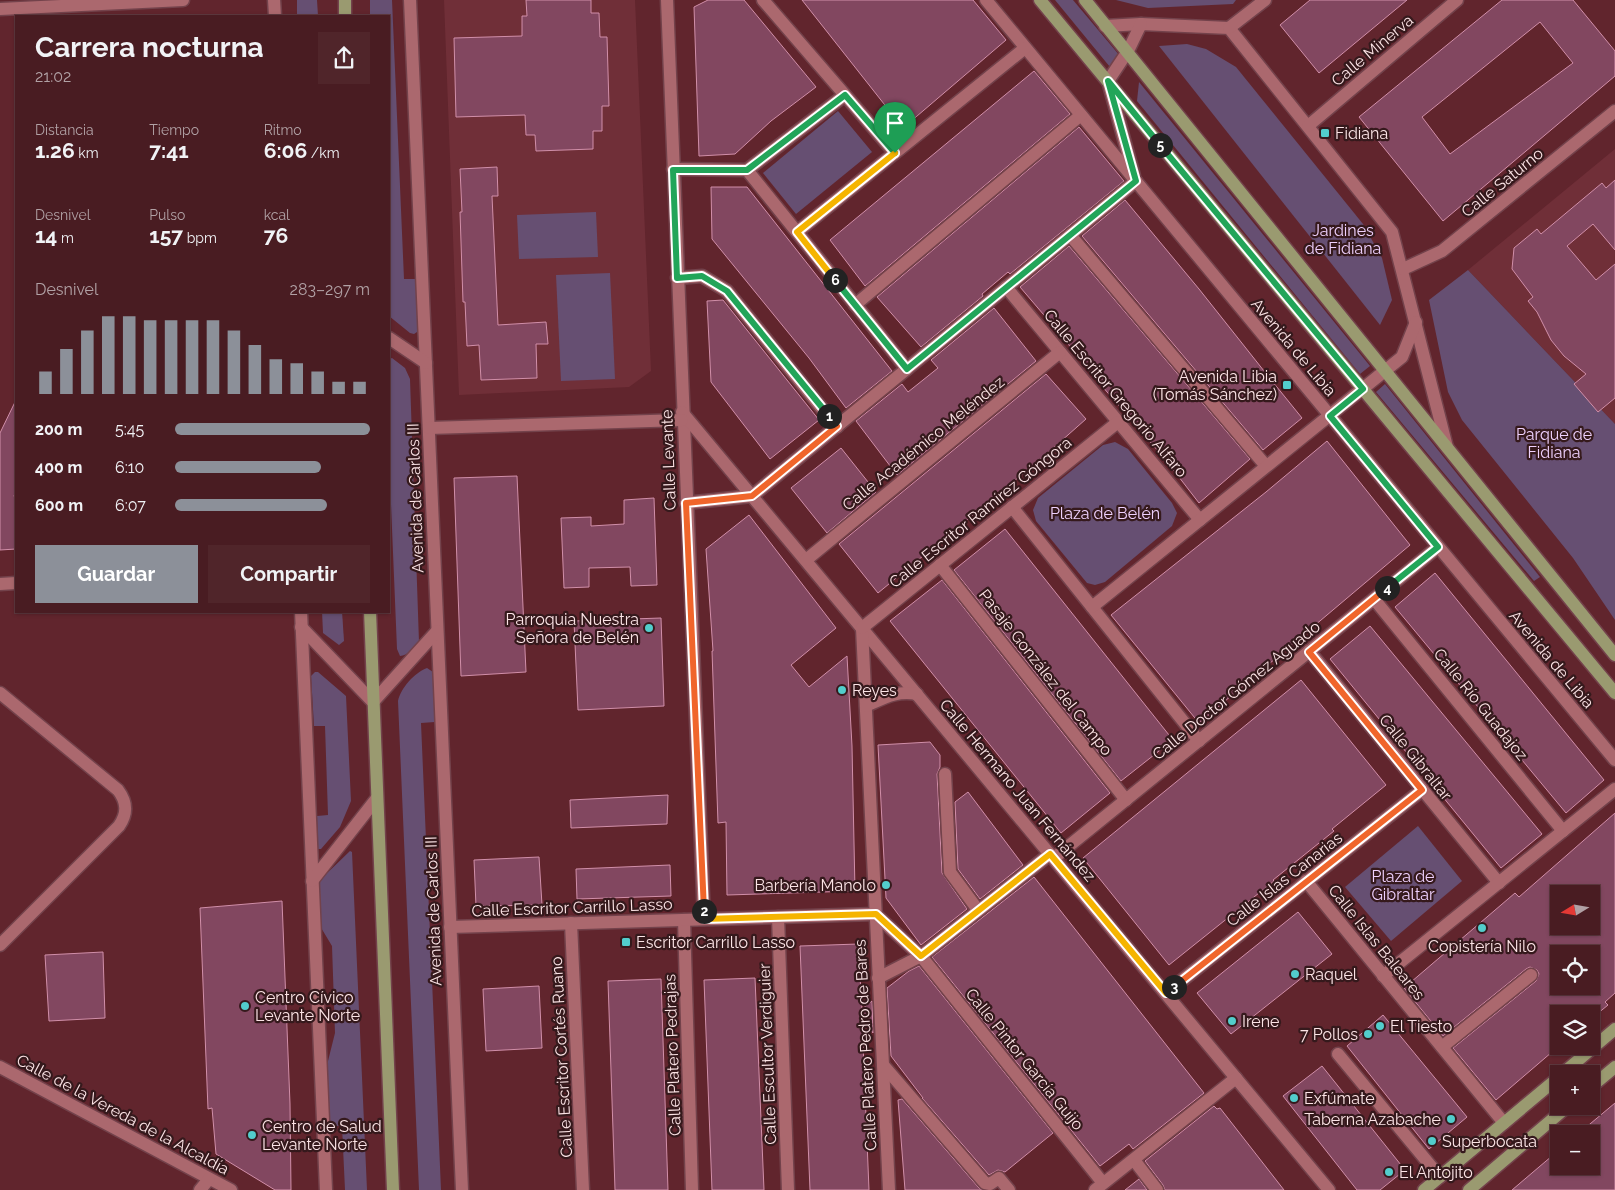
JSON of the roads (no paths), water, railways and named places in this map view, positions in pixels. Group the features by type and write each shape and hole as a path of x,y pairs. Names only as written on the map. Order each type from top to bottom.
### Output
{"main road":[{"path":"344,0 345,15"},
{"name":"Avenida de Libia","path":"1040,0 1615,693"},
{"path":"1085,0 1615,655"},
{"path":"370,613 394,1190"},
{"path":"1573,1065 1615,1029"},
{"path":"1600,1080 1615,1067"},
{"path":"1424,1190 1550,1085"},
{"path":"1469,1190 1557,1115"}],"street":[{"path":"0,9 183,0"},
{"path":"274,0 274,15"},
{"name":"Avenida de Carlos III","path":"410,0 462,1190"},
{"name":"Calle Levante","path":"667,0 682,416 704,919"},
{"path":"763,0 895,153"},
{"name":"Avenida de Libia","path":"986,0 1615,760"},
{"path":"1105,26 1141,24 1229,28 1265,0"},
{"name":"Calle Minerva","path":"1308,126 1458,0"},
{"path":"686,503 752,496 1136,181 1108,81 1128,51 1141,24"},
{"path":"1229,28 1392,232 1447,447"},
{"path":"797,232 1025,48"},
{"path":"673,170 747,170 845,95"},
{"name":"Calle Saturno","path":"1403,269 1442,251 1615,111"},
{"path":"855,305 1080,115"},
{"path":"747,170 907,369"},
{"path":"1070,236 1266,466"},
{"path":"677,278 702,276 727,291 837,426"},
{"name":"Calle Escritor Gregorio Alfaro","path":"1006,287 1200,520"},
{"name":"Avenida de Libia","path":"1363,389 1402,357 1416,322"},
{"path":"390,339 426,363"},
{"name":"Calle Académico Meléndez","path":"806,560 1060,352"},
{"path":"1092,607 1363,389"},
{"path":"429,428 682,416"},
{"name":"Calle Hermano Juan Fernández","path":"682,416 806,560 1329,1190"},
{"name":"Calle Escritor Ramírez Góngora","path":"862,628 1118,422"},
{"path":"1012,507 1199,741"},
{"name":"Calle Doctor Gómez Aguado","path":"1052,856 1126,800 1438,547"},
{"name":"Pasaje González del Campo","path":"940,565 1126,800"},
{"path":"0,584 15,583"},
{"name":"Calle Río Guadajoz","path":"1374,599 1563,831"},
{"path":"300,613 326,1190"},
{"path":"301,628 373,702 437,632"},
{"name":"Calle Platero Pedro de Bares","path":"862,628 888,1190"},
{"name":"Calle Gibraltar","path":"1309,652 1499,883"},
{"path":"866,706 890,695 906,692 917,694"},
{"path":"0,694 118,790 126,808 125,815 119,826 0,945"},
{"path":"945,774 950,872 978,910"},
{"path":"1383,976 1615,789"},
{"name":"Calle Islas Canarias","path":"1166,993 1422,790"},
{"path":"312,881 377,798"},
{"path":"878,978 921,956 978,910 1052,856"},
{"name":"Calle Islas Baleares","path":"1306,882 1504,1123"},
{"name":"Calle Escritor Carrillo Lasso","path":"450,927 876,914"},
{"name":"Calle Pintor García Guijo","path":"876,914 921,956 1099,1187"},
{"name":"Calle Escultor Verdiguier","path":"778,917 788,1190"},
{"name":"Calle Platero Pedrajas","path":"684,920 692,1190"},
{"name":"Calle Escritor Cortés Ruano","path":"571,923 583,1190"},
{"path":"1442,1047 1531,974"},
{"path":"1338,1054 1440,1177"},
{"path":"883,1066 985,1183 990,1184 999,1178 1009,1190"},
{"name":"Calle de la Vereda de la Alcaldía","path":"0,1067 231,1190"},
{"path":"1099,1187 1236,1078"},
{"path":"1134,1160 1157,1190"},
{"path":"200,1190 209,1179"}],"place":[{"name":"Fidiana","path":"1325,133"},
{"name":"Avenida Libia (Tomás Sánchez)","path":"1287,385"},
{"name":"Parroquia Nuestra Señora de Belén","path":"649,628"},
{"name":"Reyes","path":"842,690"},
{"name":"Barbería Manolo","path":"886,885"},
{"name":"Copistería Nilo","path":"1482,928"},
{"name":"Escritor Carrillo Lasso","path":"626,942"},
{"name":"Raquel","path":"1295,974"},
{"name":"Centro Cívico Levante Norte","path":"245,1006"},
{"name":"Irene","path":"1232,1021"},
{"name":"El Tiesto","path":"1380,1026"},
{"name":"7 Pollos","path":"1368,1034"},
{"name":"Exfúmate","path":"1294,1098"},
{"name":"Taberna Azabache","path":"1451,1119"},
{"name":"Centro de Salud Levante Norte","path":"252,1135"},
{"name":"Superbocata","path":"1432,1141"},
{"name":"El Antojito","path":"1389,1172"}],"park label":[{"name":"Jardines de Fidiana","path":"1343,239"},
{"name":"Parque de Fidiana","path":"1554,443"},
{"name":"Plaza de Belén","path":"1105,513"},
{"name":"Plaza de Gibraltar","path":"1403,885"}]}
